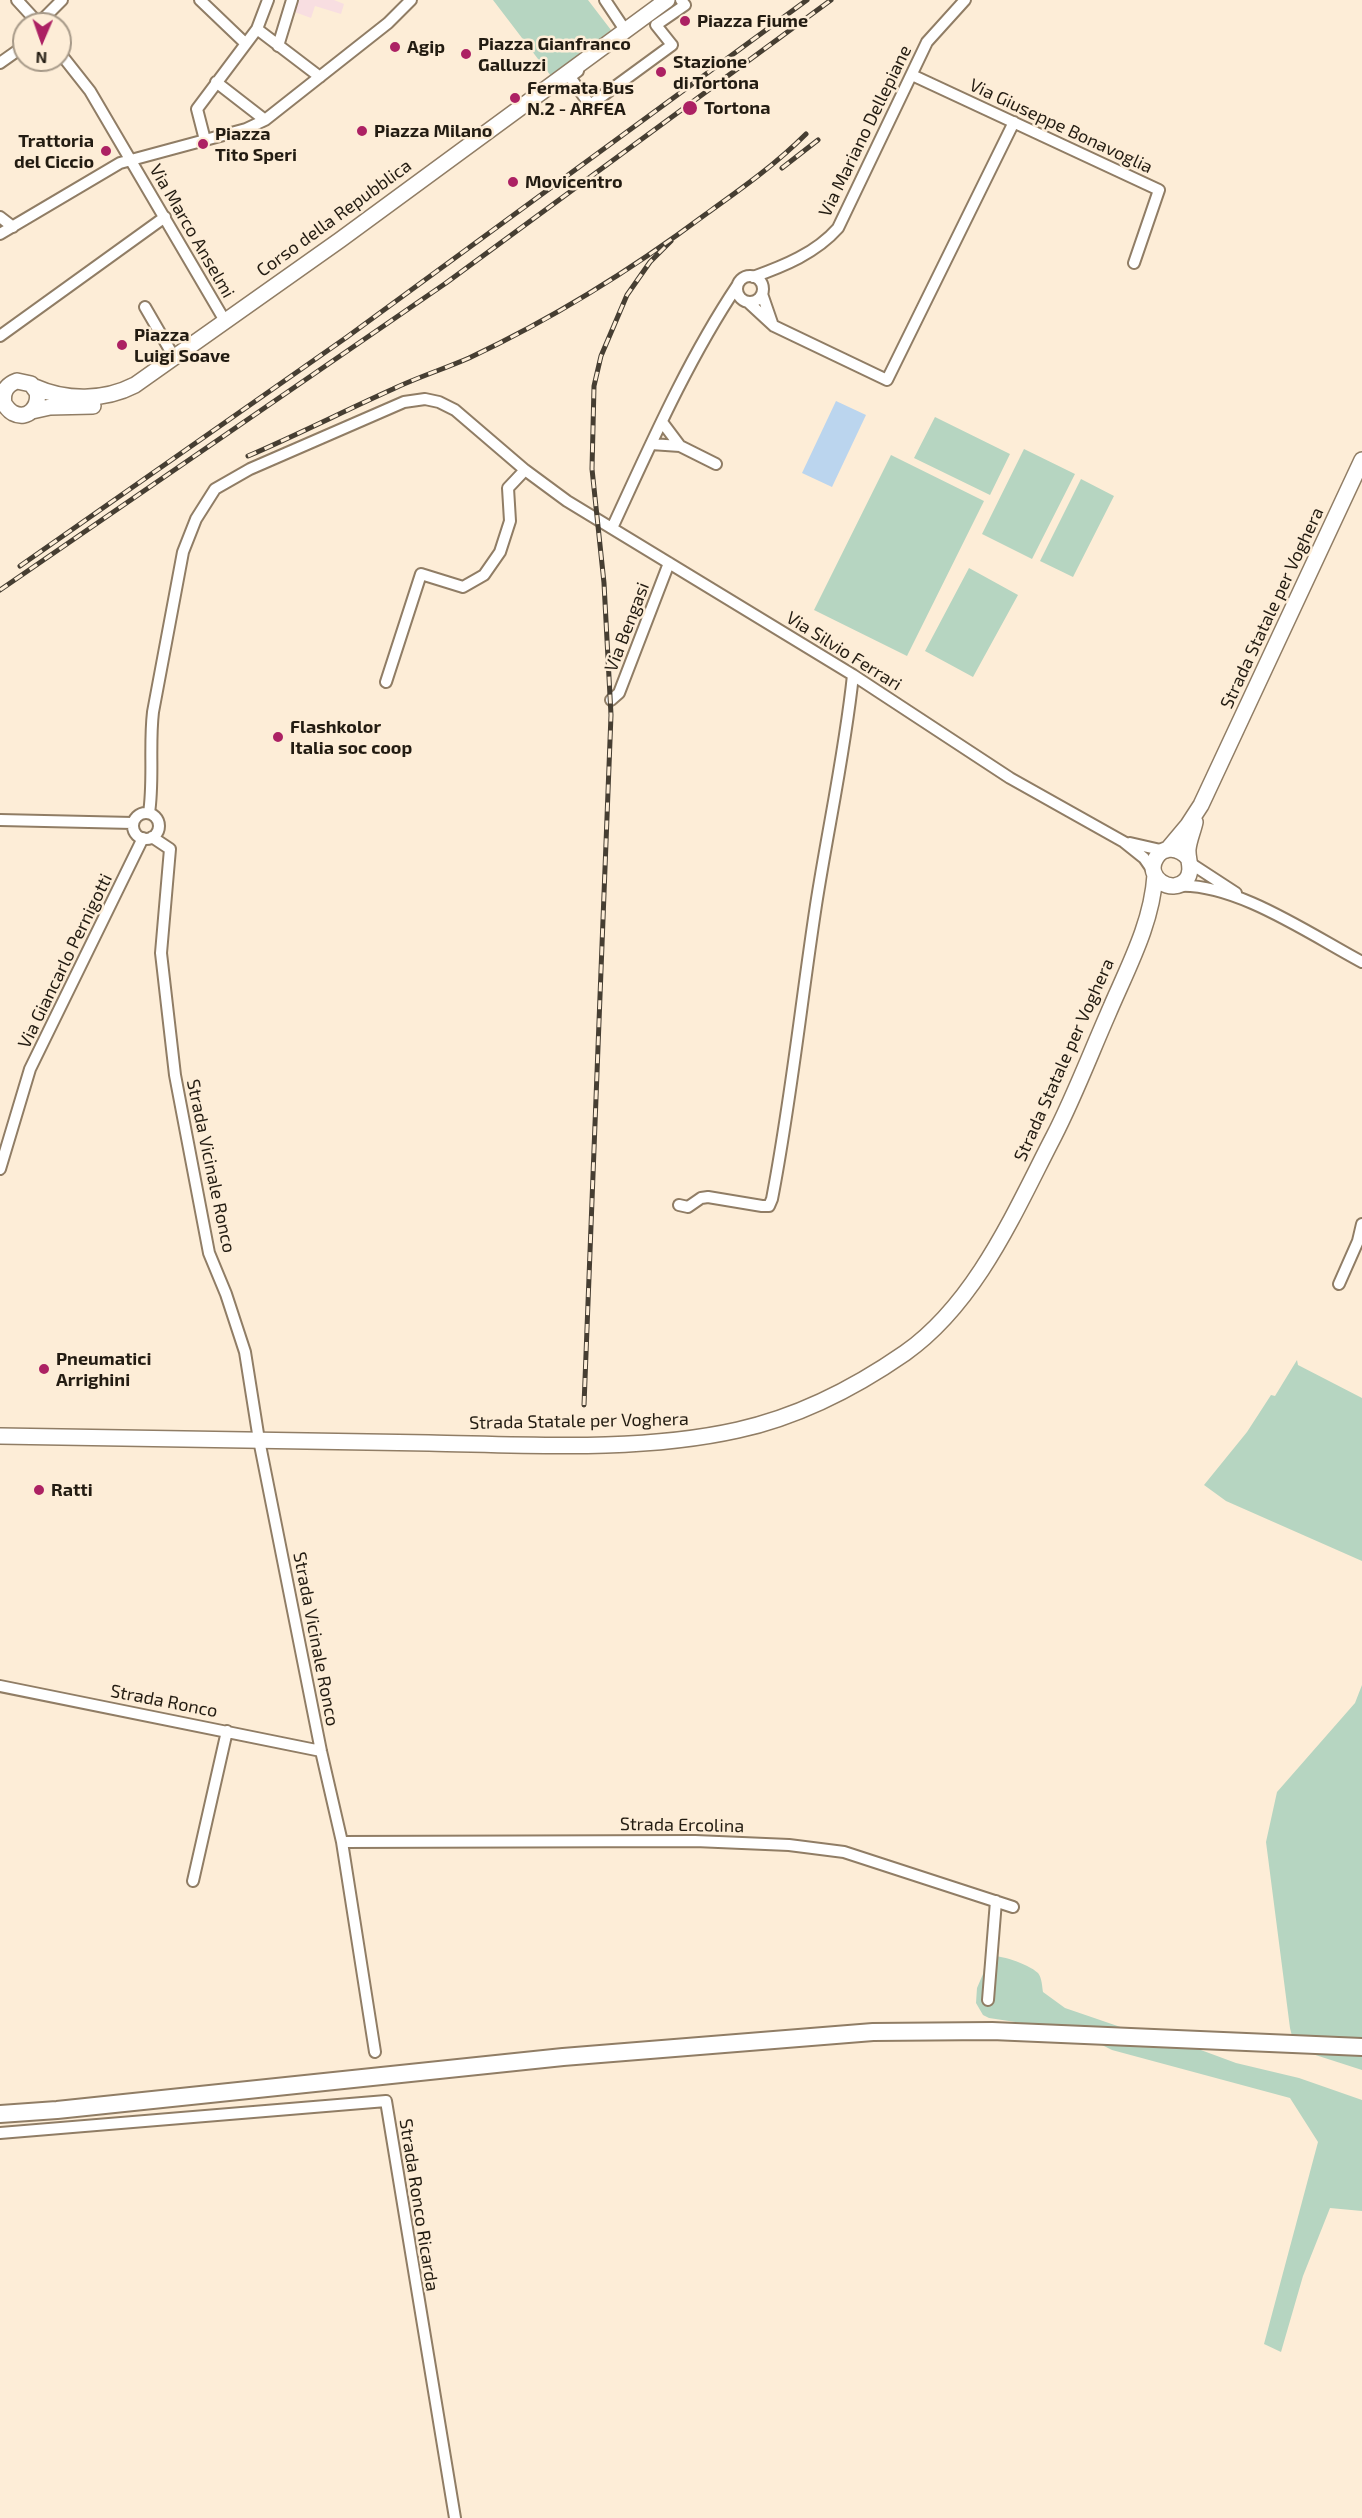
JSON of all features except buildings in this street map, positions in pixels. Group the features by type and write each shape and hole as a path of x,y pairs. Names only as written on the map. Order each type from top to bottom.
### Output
{"main road":[{"name":"Corso della Repubblica","path":"32,411 45,408 82,407 117,399 340,240 667,0"},
{"path":"0,376 17,381 27,381 35,387 38,402 32,411 22,415 16,415 2,401 7,387 17,381"},
{"name":"Corso della Repubblica","path":"35,387 57,396 81,397 111,394 140,381"},
{"name":"Strada Statale per Voghera","path":"1143,933 1175,886 1189,876 1189,842 1201,805 1362,460"},
{"name":"Strada Statale per Voghera","path":"0,1436 526,1445 666,1441 699,1438 769,1422 809,1407 906,1352 949,1312 984,1263 1008,1225 1063,1119 1143,933 1152,900 1156,858 1188,825 1201,805"},
{"path":"1166,850 1177,850 1189,860"},
{"path":"1154,874 1162,884 1175,886"},
{"path":"0,2114 563,2057 873,2032 992,2031 1362,2046"}],"street":[{"path":"17,0 28,12"},
{"path":"50,12 62,0"},
{"path":"200,0 245,43"},
{"path":"205,140 197,109 257,29 268,0"},
{"path":"278,46 292,0"},
{"path":"0,234 130,159 246,129 265,120 388,23 411,0"},
{"path":"605,0 625,30"},
{"path":"675,0 570,77 590,105 672,45 656,25 685,5 681,0"},
{"name":"Via Mariano Dellepiane","path":"612,528 662,422 718,315 741,279 785,266 823,243 837,228 927,42 965,0"},
{"path":"257,29 320,77"},
{"name":"Via Marco Anselmi","path":"72,68 90,91 225,321"},
{"name":"Via Giuseppe Bonavoglia","path":"912,75 1159,190 1134,263"},
{"path":"216,82 265,120"},
{"path":"737,286 738,295 774,326 887,380 1014,122"},
{"path":"0,217 13,227"},
{"path":"0,336 165,217"},
{"name":"Via Mariano Dellepiane","path":"718,315 746,302 756,300 762,290 785,266"},
{"path":"753,277 762,290 774,326"},
{"path":"145,307 174,357"},
{"name":"Via Silvio Ferrari","path":"149,813 152,794 150,736 153,712 181,563 196,519 215,489 250,469 404,402 425,399 439,402 455,410 547,487 854,675 1010,778 1124,842 1144,858 1154,874"},
{"path":"662,422 680,446"},
{"path":"651,444 680,446 717,464"},
{"path":"386,682 422,574 463,587 484,575 500,552 510,521 508,488 525,470"},
{"name":"Via Bengasi","path":"611,700 619,693 669,563"},
{"path":"679,1205 688,1208 701,1198 708,1197 769,1206 772,1199 785,1136 814,916 850,711 854,675"},
{"path":"149,813 154,816 159,826 158,832 147,837 134,831 133,823 138,815 149,813"},
{"path":"0,820 133,823"},
{"name":"Via Giancarlo Pernigotti","path":"0,1169 30,1069 147,837"},
{"name":"Strada Vicinale Ronco","path":"147,837 170,849 161,953 162,980 175,1075 209,1253 226,1294 245,1352 259,1440 321,1751"},
{"name":"Via Silvio Ferrari","path":"1124,842 1166,850"},
{"path":"1189,860 1244,899"},
{"path":"1175,886 1209,887 1244,899 1362,962"},
{"path":"1338,1284 1358,1241 1362,1224"},
{"name":"Strada Ronco","path":"0,1686 321,1751"},
{"path":"193,1881 227,1731"},
{"path":"321,1751 342,1842 375,2052"},
{"name":"Strada Ercolina","path":"342,1842 695,1841 789,1845 844,1852 1013,1907"},
{"path":"988,2000 996,1901"},
{"name":"Strada Ronco Ricarda","path":"0,2133 386,2101 455,2518"}],"shaded area":[{"path":"295,0 334,0 344,4 341,14 315,6 311,18 292,11"}],"green space":[{"path":"493,0 588,0 611,30 551,76"},
{"path":"935,417 1010,454 990,495 914,458"},
{"path":"1024,449 1075,474 1032,559 982,534"},
{"path":"891,455 984,501 907,656 814,610"},
{"path":"1081,479 1114,496 1073,577 1040,561"},
{"path":"969,568 1018,595 973,677 925,651"},
{"path":"1297,1360 1298,1365 1362,1398 1362,1561 1226,1501 1204,1485 1247,1432 1271,1395 1275,1396"},
{"path":"1362,1685 1362,2070 1300,2050 1294,2044 1266,1842 1277,1792 1355,1703"},
{"path":"986,1955 1013,1960 1033,1969 1040,1977 1043,1992 1065,2008 1138,2033 1190,2046 1236,2063 1299,2078 1362,2100 1362,2211 1330,2208 1303,2276 1281,2352 1264,2344 1318,2142 1290,2098 1022,2023 989,2018 983,2015 976,2003 977,1988 983,1974"}],"water":[{"path":"836,401 866,415 832,487 802,473"}],"railway":[{"path":"20,566 347,337 807,0"},
{"path":"0,590 446,283 831,0"},
{"path":"248,456 402,385 469,358 562,310 678,235 758,176 806,134"},
{"path":"782,168 818,140"},
{"path":"584,1405 611,715 604,583 592,469 594,386 601,356 627,295 650,262 671,241"}],"place":[{"name":"Piazza Fiume","path":"685,21"},
{"name":"Agip","path":"395,47"},
{"name":"Piazza Gianfranco Galluzzi","path":"466,54"},
{"name":"Stazione di Tortona","path":"661,72"},
{"name":"Fermata Bus N.2 - ARFEA","path":"515,98"},
{"name":"Tortona","path":"690,108"},
{"name":"Piazza Milano","path":"362,131"},
{"name":"Piazza Tito Speri","path":"203,144"},
{"name":"Trattoria del Ciccio","path":"106,151"},
{"name":"Movicentro","path":"513,182"},
{"name":"Piazza Luigi Soave","path":"122,345"},
{"name":"Flashkolor Italia soc coop","path":"278,737"},
{"name":"Pneumatici Arrighini","path":"44,1369"},
{"name":"Ratti","path":"39,1490"}]}
